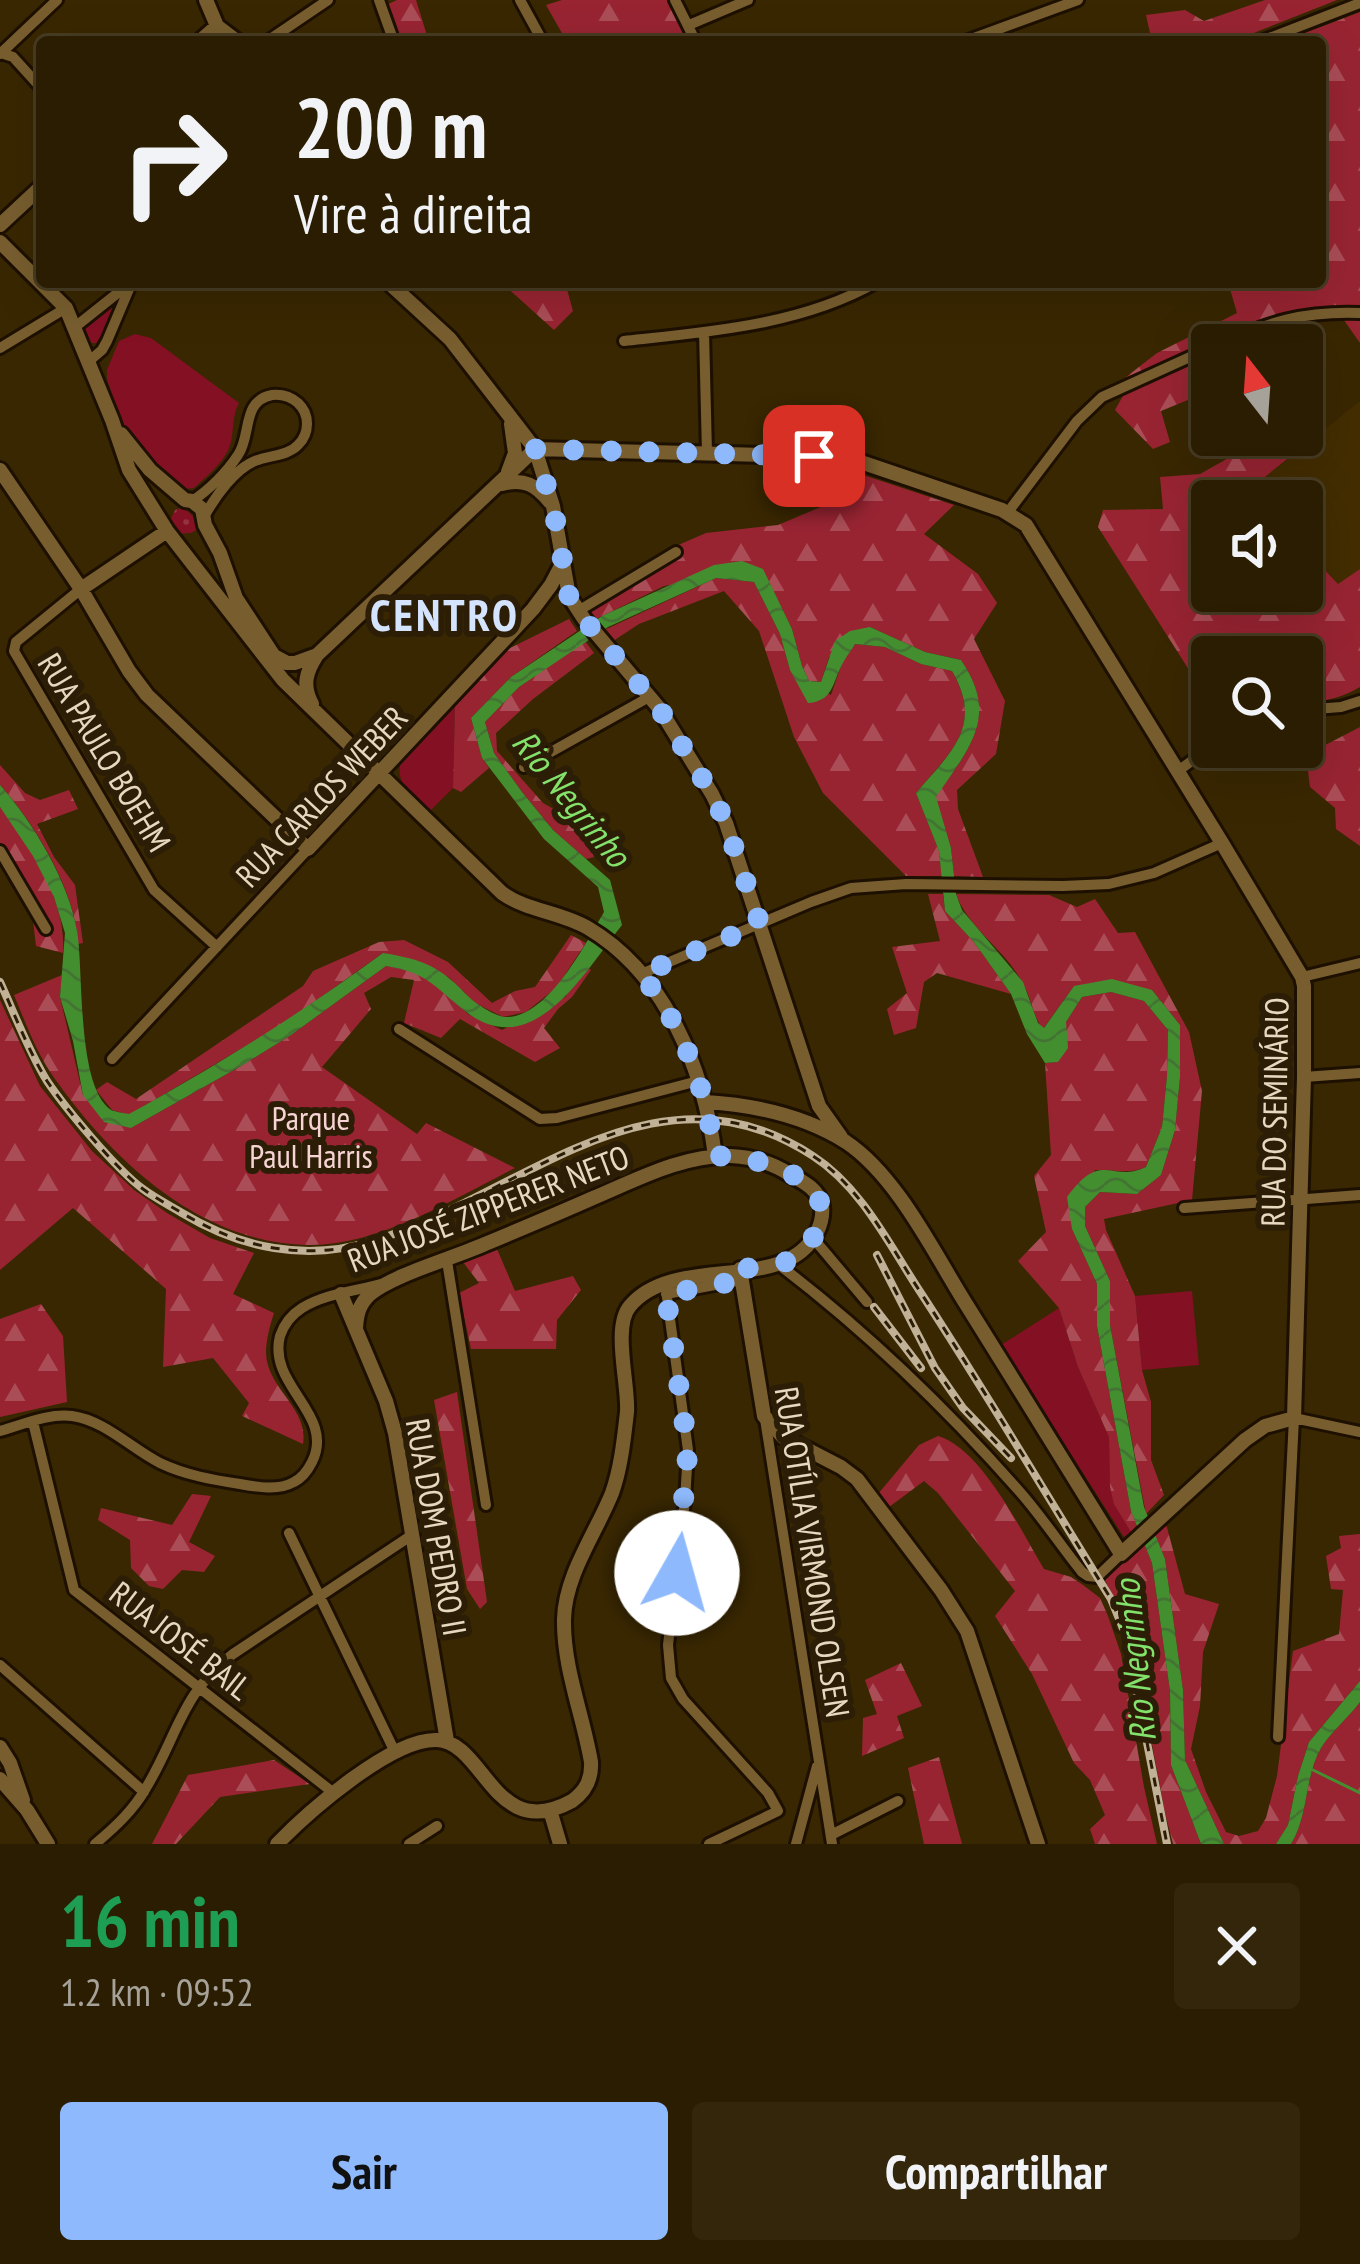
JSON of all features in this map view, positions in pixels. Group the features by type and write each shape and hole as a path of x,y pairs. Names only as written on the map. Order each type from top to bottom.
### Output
{"main road":[{"path":"206,0 217,26 230,36"},
{"path":"206,36 217,26"},
{"path":"0,225 36,192"},
{"path":"0,242 36,278"},
{"path":"46,288 66,308 76,327 129,470 168,531 283,680 507,897 585,926 641,974 670,1014 698,1081 715,1156"},
{"path":"395,288 450,338 535,449 553,506 569,596 651,696 720,808 819,1106 914,1220 1121,1554 1245,1440 1265,1426 1294,1418"},
{"path":"501,481 515,453 510,419"},
{"path":"112,420 139,459 202,509 241,607 274,656 287,663 316,655 535,449 846,457 1008,512"},
{"path":"0,470 147,694 308,849"},
{"path":"501,481 524,482 541,491 553,506"},
{"path":"168,531 167,510 188,501"},
{"name":"RUA DO SEMINÁRIO","path":"1008,512 1034,537 1302,976 1304,1077 1294,1418"},
{"path":"168,531 188,541 196,538 205,520"},
{"path":"81,589 168,531"},
{"name":"RUA CARLOS WEBER","path":"308,849 533,609 562,564"},
{"path":"316,655 305,680 306,694 317,713"},
{"path":"706,1102 802,1121 844,1141"},
{"path":"802,1121 819,1106"},
{"name":"RUA JOSÉ ZIPPERER NETO","path":"386,1283 655,1172 715,1156 767,1163 808,1185 823,1211 813,1238"},
{"path":"278,1844 394,1750 427,1740 447,1741 458,1748 505,1802 534,1812 550,1810 582,1792 592,1772 564,1615 617,1476 627,1412 622,1321 640,1297 778,1264 796,1256 813,1238"},
{"name":"RUA OTÍLIA VIRMOND OLSEN","path":"741,1275 764,1416"},
{"path":"356,1328 362,1303 386,1283"},
{"name":"RUA DOM PEDRO II","path":"341,1294 392,1418 447,1741"},
{"path":"764,1416 783,1437 857,1479 961,1619 1038,1844"},
{"path":"0,1729 3,1750 27,1810"},
{"path":"0,1779 49,1844"},
{"path":"550,1810 560,1844"}],"street":[{"path":"36,82 13,57 0,53 57,0"},
{"path":"275,36 328,0"},
{"path":"379,0 392,36"},
{"path":"520,0 540,36"},
{"path":"675,0 693,36"},
{"path":"688,25 748,0"},
{"path":"980,36 1078,0"},
{"path":"1275,36 1360,3"},
{"path":"76,327 125,288"},
{"path":"88,362 102,350 129,288"},
{"path":"624,341 704,332 829,305 865,288"},
{"path":"0,348 66,308"},
{"path":"1264,324 1360,313"},
{"path":"704,332 707,453"},
{"path":"1008,512 1090,406 1191,357"},
{"path":"188,501 210,487 236,459 249,434 248,416 258,402 283,395 298,404 306,419 304,436 293,450 245,466 213,502 205,520"},
{"path":"249,434 259,448 276,454"},
{"path":"581,615 676,552"},
{"name":"RUA PAULO BOEHM","path":"81,589 16,642 14,651 154,890 217,947"},
{"path":"524,767 651,696"},
{"path":"1323,708 1360,701"},
{"path":"1178,771 1191,761"},
{"path":"641,974 850,888 1079,886 1123,881 1154,873 1222,842"},
{"name":"RUA CARLOS WEBER","path":"112,1059 308,849"},
{"path":"0,851 46,929"},
{"path":"1302,976 1360,963"},
{"path":"399,1029 540,1119 698,1081"},
{"path":"1304,1077 1360,1072"},
{"path":"1184,1208 1360,1195"},
{"path":"813,1238 867,1302"},
{"path":"447,1261 486,1505"},
{"path":"778,1264 892,1360 1021,1493 1082,1572 1097,1577 1121,1554"},
{"name":"RUA JOSÉ ZIPPERER NETO","path":"0,1430 65,1415 86,1420 161,1463 202,1478 260,1487 293,1483 314,1460 318,1437 310,1414 281,1369 282,1330 306,1305 386,1283"},
{"path":"666,1288 688,1450 668,1646 671,1678 683,1699 768,1793 778,1811 709,1844"},
{"name":"RUA OTÍLIA VIRMOND OLSEN","path":"764,1416 832,1839"},
{"path":"1278,1737 1294,1418 1360,1432"},
{"name":"RUA JOSÉ BAIL","path":"33,1422 74,1590 335,1794"},
{"path":"289,1533 394,1750"},
{"path":"94,1844 144,1792 208,1675 412,1535"},
{"path":"0,1665 6,1676 144,1792"},
{"path":"796,1844 819,1759"},
{"path":"832,1839 898,1801"},
{"path":"409,1844 436,1826"}],"shaded area":[{"path":"124,295 100,343 89,343 84,327"},
{"path":"135,334 151,338 239,403 229,449 194,488 185,489 161,473 123,429 107,370 119,341"},
{"path":"1360,401 1360,569 1338,584 1323,568 1323,480 1261,480 1291,456 1323,456 1323,431"},
{"path":"183,507 198,521 198,529 175,534 169,523 175,510"},
{"path":"455,705 453,788 430,811 403,784 401,762"},
{"path":"1192,1291 1199,1365 1142,1370 1135,1296"},
{"path":"1059,1308 1078,1367 1109,1437 1110,1487 1131,1532 1124,1537 1001,1345"}],"green space":[{"path":"397,0 416,0 427,36 392,36 382,7"},
{"path":"562,0 675,0 693,36 564,36 546,5"},
{"path":"1265,0 1337,0 1246,36 1140,36 1150,33 1146,15 1185,10 1204,21"},
{"path":"1360,12 1360,343 1339,313 1291,324 1215,324 1237,313 1230,288 1326,288 1326,36 1297,36"},
{"path":"507,288 567,288 573,311 554,330"},
{"path":"1191,336 1191,399 1161,411 1170,442 1153,449 1115,410 1129,385 1126,377 1157,353"},
{"path":"1232,456 1291,456 1261,480 1191,480 1191,612 1323,612 1323,568 1338,584 1360,569 1360,687 1323,700 1323,636 1191,636 1191,673 1098,527 1103,510 1163,509 1160,477 1200,474"},
{"path":"863,475 954,505 924,534 978,574 997,603 974,639 1005,701 996,754 957,790 958,809 983,877 954,876 951,848 935,797 969,747 979,715 978,698 961,660 925,652 870,627 829,657 821,682 809,681 792,629 763,570 664,586 594,620 585,604 660,553 706,533 778,525 861,490"},
{"path":"716,578 754,582 780,634 790,670 831,695 842,663 855,644 885,647 921,664 952,671 965,708 964,723 951,751 916,793 939,851 942,876 906,876 823,793 794,737 759,631 724,591 639,624 610,643 600,632"},
{"path":"569,619 577,631 511,677 471,718 489,768 461,792 453,788 455,705 508,649"},
{"path":"585,641 594,653 496,733 497,751 543,803 582,825 594,857 586,859 553,830 522,792 494,753 485,722 519,687"},
{"path":"1360,727 1360,846 1336,829 1335,808 1310,787 1308,768 1323,768 1323,746"},
{"path":"0,765 25,793 40,800 69,790 78,809 37,824 75,885 83,943 78,944 70,902 51,859 0,785"},
{"path":"0,807 35,857 53,894 63,953 36,946 31,903 0,851"},
{"path":"928,894 943,894 945,911 1011,994 937,973 924,982 916,1028 894,1035 887,1009 907,993 892,947 940,941"},
{"path":"956,894 1049,895 1077,907 1095,899 1118,933 1135,932 1189,1032 1202,1091 1192,1200 1104,1219 1135,1296 1142,1370 1151,1402 1151,1460 1164,1495 1146,1514 1110,1325 1110,1281 1085,1226 1085,1207 1100,1192 1137,1194 1161,1175 1175,1130 1180,1025 1152,990 1074,986 1043,1029 1017,973 970,919"},
{"path":"571,935 586,943 556,988 526,1012 503,1017 475,1003 448,977 383,953 283,1024 129,1115 112,1110 96,1090 107,1082 136,1099 303,986 313,971 379,942 404,940 448,962 492,1003 535,987"},
{"name":"Parque Paul Harris","path":"386,966 411,970 440,987 468,1014 502,1030 565,997 587,967 591,970 544,1028 560,1048 535,1062 460,1019 441,1038 404,1023 414,980 391,977 364,993 371,1009 322,1067 417,1134 426,1123 515,1168 415,1218 334,1243 269,1241 232,1230 164,1192 104,1140 78,1110 37,1049 14,995 62,975 60,997 83,1095 131,1128 291,1035"},
{"path":"1111,992 1144,1001 1168,1030 1162,1127 1146,1167 1095,1170 1072,1229 1097,1284 1097,1326 1137,1525 1131,1532 1110,1487 1109,1437 1078,1367 1059,1308 1018,1261 1046,1232 1034,1176 1051,1155 1045,1063 1058,1062 1066,1022 1082,997"},
{"path":"0,1000 40,1086 92,1151 167,1213 210,1238 254,1253 233,1294 274,1313 268,1366 300,1420 303,1444 242,1416 249,1403 213,1358 163,1367 166,1289 73,1208 0,1270"},
{"path":"497,1249 515,1291 573,1276 581,1290 557,1320 556,1349 471,1349 459,1293 479,1283 463,1262"},
{"path":"41,1304 63,1336 67,1402 0,1417 0,1319"},
{"path":"457,1392 487,1602 480,1609 467,1589 434,1400"},
{"path":"938,1436 954,1444 985,1474 1044,1569 1071,1577 1100,1598 1121,1654 1157,1844 1095,1844 1090,1829 1105,1815 1090,1780 1074,1763 1032,1674 995,1616 1015,1591 924,1481 889,1507 878,1494 919,1445"},
{"path":"192,1494 211,1496 189,1542 215,1556 204,1572 182,1570 163,1589 149,1586 131,1568 130,1540 98,1520 101,1508 172,1525"},
{"path":"1166,1524 1185,1594 1219,1604 1203,1652 1200,1706 1191,1749 1226,1832 1239,1836 1258,1831 1266,1818 1277,1776 1293,1651 1339,1634 1343,1590 1331,1589 1326,1556 1341,1548 1339,1536 1360,1534 1360,1681 1309,1742 1288,1825 1276,1844 1224,1844 1185,1760 1183,1690 1165,1559 1154,1533"},
{"path":"1144,1543 1152,1563 1170,1691 1171,1765 1201,1844 1173,1844 1132,1638 1105,1580"},
{"path":"901,1663 922,1706 897,1716 904,1738 862,1756 863,1718 877,1714 865,1680"},
{"path":"1360,1702 1360,1844 1291,1844 1321,1748"},
{"path":"939,1757 962,1844 924,1844 908,1768"},
{"path":"274,1760 310,1784 220,1797 176,1844 152,1844 188,1775"}],"water":[{"path":"742,561 763,569 792,629 809,681 821,682 835,641 850,631 870,627 925,652 961,660 972,680 979,715 969,747 936,797 951,848 956,894 962,910 1023,982 1038,1023 1044,1028 1074,986 1112,979 1152,990 1180,1025 1175,1130 1161,1175 1137,1194 1100,1192 1085,1207 1085,1226 1110,1281 1110,1325 1144,1507 1165,1559 1183,1690 1185,1760 1224,1844 1201,1844 1171,1765 1170,1691 1152,1563 1131,1511 1097,1326 1097,1284 1072,1229 1067,1197 1098,1170 1124,1172 1146,1167 1162,1127 1168,1030 1144,1001 1111,992 1082,997 1066,1022 1068,1048 1058,1062 1045,1063 1011,994 945,911 939,851 916,793 951,751 964,723 961,690 952,671 921,664 885,647 855,644 828,694 808,703 754,582 716,578 608,627 519,687 485,722 494,753 522,792 553,830 610,880 622,925 555,1005 535,1020 513,1027 490,1025 422,977 386,966 291,1035 131,1128 104,1122 83,1095 60,997 65,933 54,897 33,856 0,807 0,785 37,835 73,912 87,1053 100,1097 111,1110 129,1114 162,1095 289,1018 383,953 435,969 495,1014 520,1015 550,993 604,912 598,887 544,839 482,758 471,718 511,677 602,616 714,565"},
{"path":"1360,1681 1360,1702 1325,1742 1316,1760 1291,1844 1276,1844 1288,1825 1309,1742"}],"waterway":[{"path":"1313,1770 1360,1793"}],"railway":[{"path":"0,982 47,1081 119,1168 148,1192 204,1225 250,1243 298,1251 373,1241 428,1220 588,1143 642,1126 697,1119 754,1128 813,1156 846,1184 873,1217 1111,1599 1126,1636 1167,1844"},
{"path":"877,1255 935,1368 963,1408 1011,1458"},
{"path":"874,1307 921,1368"}],"district":[{"name":"CENTRO","path":"445,614"}],"route":[{"path":"677,1573 688,1450 666,1294 742,1280 740,1269 788,1261 806,1248 823,1211 808,1185 784,1171 748,1158 715,1156 706,1102 677,1029 641,974 760,924 712,794 651,696 569,596 553,506 535,449 814,456"}],"water label":[{"name":"Rio Negrinho","path":"572,798"},
{"name":"Rio Negrinho","path":"1134,1661"}]}
